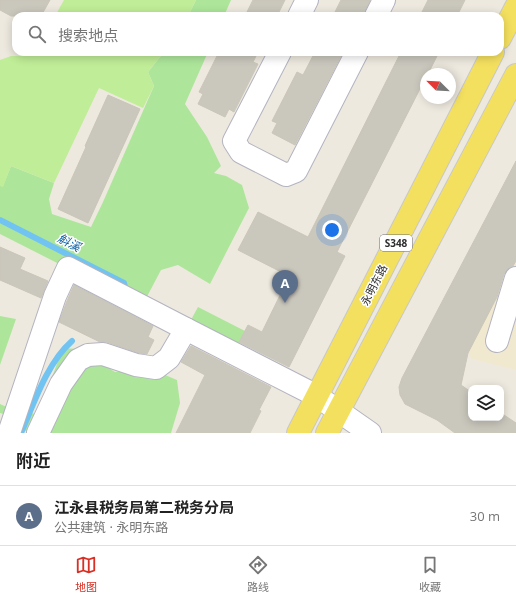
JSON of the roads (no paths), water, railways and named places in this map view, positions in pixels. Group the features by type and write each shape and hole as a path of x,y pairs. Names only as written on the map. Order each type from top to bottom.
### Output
{"main road":[{"path":"504,30 516,7"},
{"name":"永明东路","path":"298,433 491,56"},
{"name":"S348","path":"327,433 516,75"}],"street":[{"path":"301,12 307,0"},
{"path":"378,12 384,0"},
{"path":"278,56 234,141 241,152 286,175 296,171 355,56"},
{"path":"9,433 55,296 68,268 317,396 370,433"},
{"path":"497,341 516,278"},
{"path":"38,433 61,384 78,360 88,355 104,354 136,365 156,368 169,358 186,329"}],"waterway":[{"name":"斛溪","path":"0,220 124,283 125,287"},
{"name":"斛溪","path":"21,433 48,372 55,360 72,341"}],"place":[{"name":"江永县税务局第二税务分局","path":"285,303"}]}
